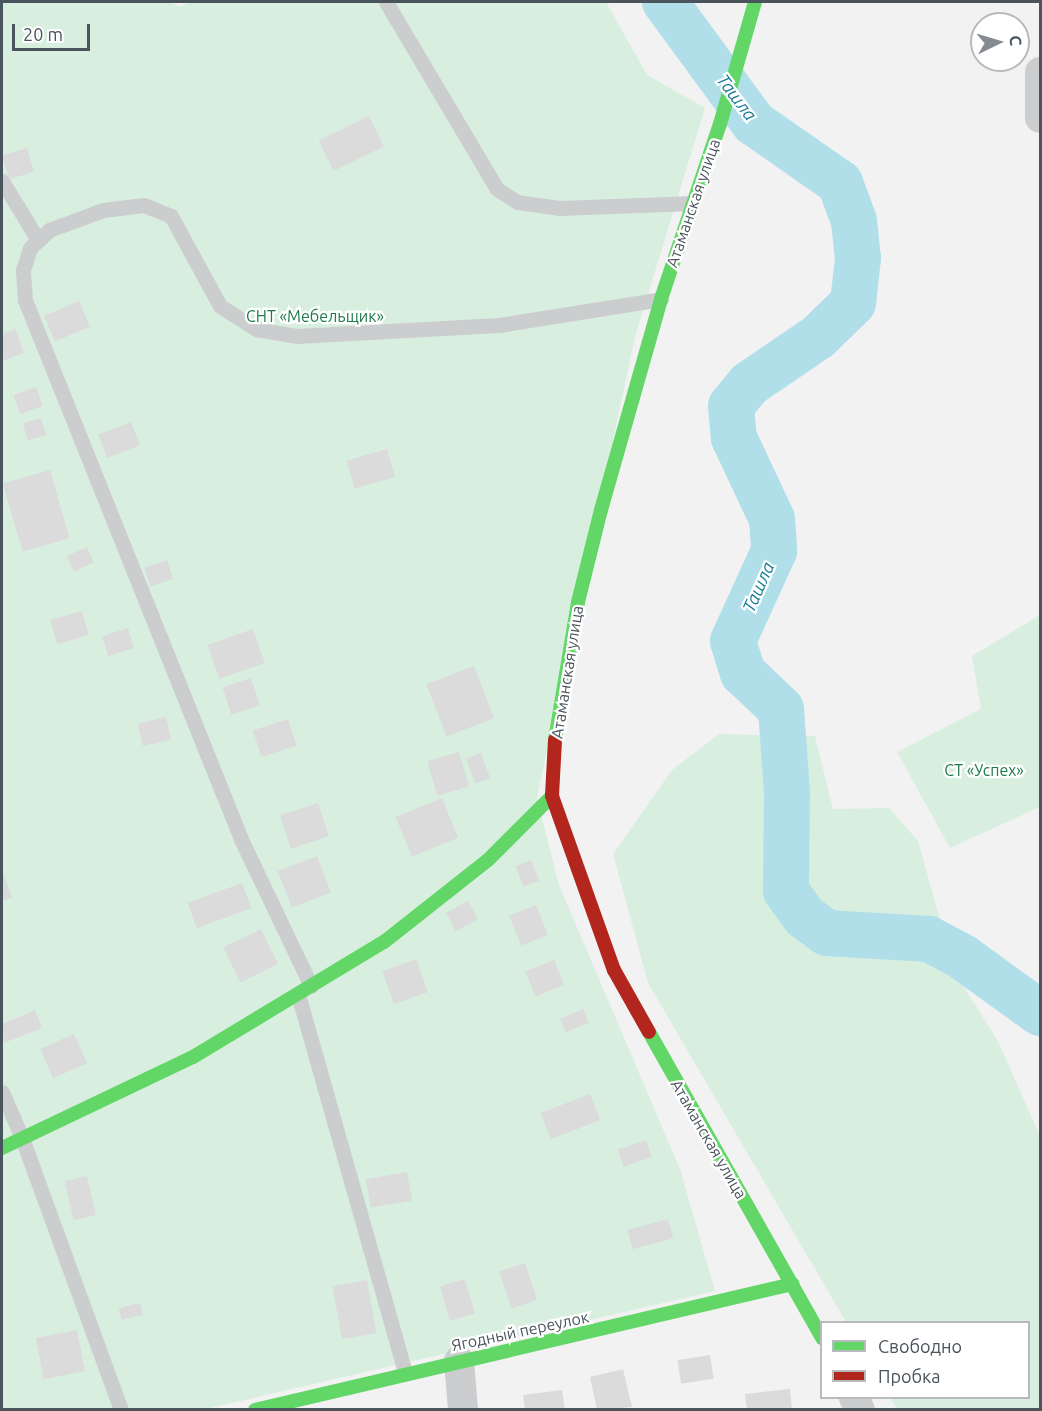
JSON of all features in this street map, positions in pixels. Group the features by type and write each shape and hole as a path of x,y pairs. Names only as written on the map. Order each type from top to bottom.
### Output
{"street":[{"name":"Атаманская улица","path":"755,2 720,124 661,299 578,602 556,717 552,795 614,970 820,1334"},
{"path":"1041,72 1041,118"},
{"path":"2,1148 193,1057 384,942 479,867 552,795"},
{"name":"Ягодный переулок","path":"255,1410 792,1284"},
{"path":"459,1361 463,1410"}],"lane":[{"path":"386,2 496,189 517,202 560,208 693,203"},
{"path":"2,181 38,240"},
{"path":"405,1373 305,990 241,839 25,300 23,270 30,248 49,230 103,210 144,205 171,216 220,306 256,329 297,336 499,325 661,299"},
{"path":"2,1092 22,1138 121,1410"}],"green space":[{"name":"СНТ «Мебельщик»","path":"2,2 170,2 179,7 190,2 606,2 647,75 705,108 635,337 537,798 559,885 680,1169 715,1291 206,1409 2,1409"},
{"name":"СТ «Успех»","path":"1040,615 1040,807 950,848 897,752 981,709 972,656"},
{"path":"719,734 815,736 833,809 889,808 918,841 955,973 998,1041 1040,1136 1040,1409 897,1409 891,1399 1030,1399 1030,1321 845,1321 648,983 613,854 672,770"}],"building":[{"path":"369,116 384,147 334,171 319,141"},
{"path":"27,148 34,172 9,179 2,155"},
{"path":"79,301 90,327 55,342 44,316"},
{"path":"15,329 24,353 2,361 2,334"},
{"path":"36,387 43,406 20,414 13,395"},
{"path":"41,418 46,435 28,441 23,423"},
{"path":"131,422 140,445 107,458 98,435"},
{"path":"387,449 395,477 355,488 347,461"},
{"path":"50,470 70,538 22,552 3,484"},
{"path":"87,547 94,563 74,571 67,556"},
{"path":"167,560 173,579 150,586 144,567"},
{"path":"82,611 89,635 57,644 50,620"},
{"path":"128,628 134,648 108,656 102,636"},
{"path":"253,629 265,663 219,679 208,645"},
{"path":"474,666 494,718 446,737 426,684"},
{"path":"251,678 260,706 231,715 222,687"},
{"path":"166,717 171,739 143,746 138,724"},
{"path":"288,719 297,746 261,757 253,730"},
{"path":"459,752 469,787 437,796 427,761"},
{"path":"481,753 490,778 475,784 466,758"},
{"path":"442,798 458,838 412,857 396,817"},
{"path":"318,803 329,836 291,849 280,815"},
{"path":"317,856 331,892 292,907 278,871"},
{"path":"531,860 539,880 523,887 515,866"},
{"path":"2,869 12,898 2,901"},
{"path":"242,883 251,908 197,928 187,903"},
{"path":"468,901 478,920 456,931 446,913"},
{"path":"536,905 548,935 521,946 509,916"},
{"path":"261,929 278,964 240,982 223,947"},
{"path":"416,959 428,992 394,1004 382,971"},
{"path":"554,960 564,985 535,997 525,972"},
{"path":"583,1009 589,1023 566,1033 560,1019"},
{"path":"35,1010 42,1028 4,1043 2,1024"},
{"path":"74,1034 87,1063 53,1078 40,1049"},
{"path":"590,1094 600,1120 551,1139 541,1113"},
{"path":"646,1140 652,1157 623,1167 618,1150"},
{"path":"407,1172 412,1201 371,1208 366,1179"},
{"path":"87,1176 96,1215 74,1220 65,1181"},
{"path":"668,1219 673,1238 633,1249 627,1230"},
{"path":"525,1263 537,1300 511,1308 499,1271"},
{"path":"465,1279 475,1314 450,1321 440,1286"},
{"path":"367,1280 376,1333 342,1339 333,1286"},
{"path":"140,1303 143,1315 122,1320 119,1308"},
{"path":"77,1330 85,1371 44,1379 36,1338"},
{"path":"710,1355 714,1379 681,1384 677,1360"},
{"path":"623,1369 632,1407 597,1410 590,1377"},
{"path":"790,1389 792,1410 747,1410 745,1394"},
{"path":"562,1390 565,1410 525,1410 523,1395"}],"waterway":[{"name":"Ташла","path":"665,2 754,123 840,183 854,221 858,258 853,303 818,337 749,384 731,406 734,438 772,519 774,551 733,641 743,673 781,709 787,792 786,891 805,917 827,933 929,939 964,958 1040,1013"}],"traffic: fast":[{"path":"555,740 578,602 601,510 661,299 720,124 755,2"},
{"path":"2,1148 193,1057 384,942 488,860 552,796"},
{"path":"649,1032 820,1334"},
{"path":"255,1410 792,1284"}],"traffic: jam":[{"path":"555,740 552,796 614,970 649,1032"}]}
